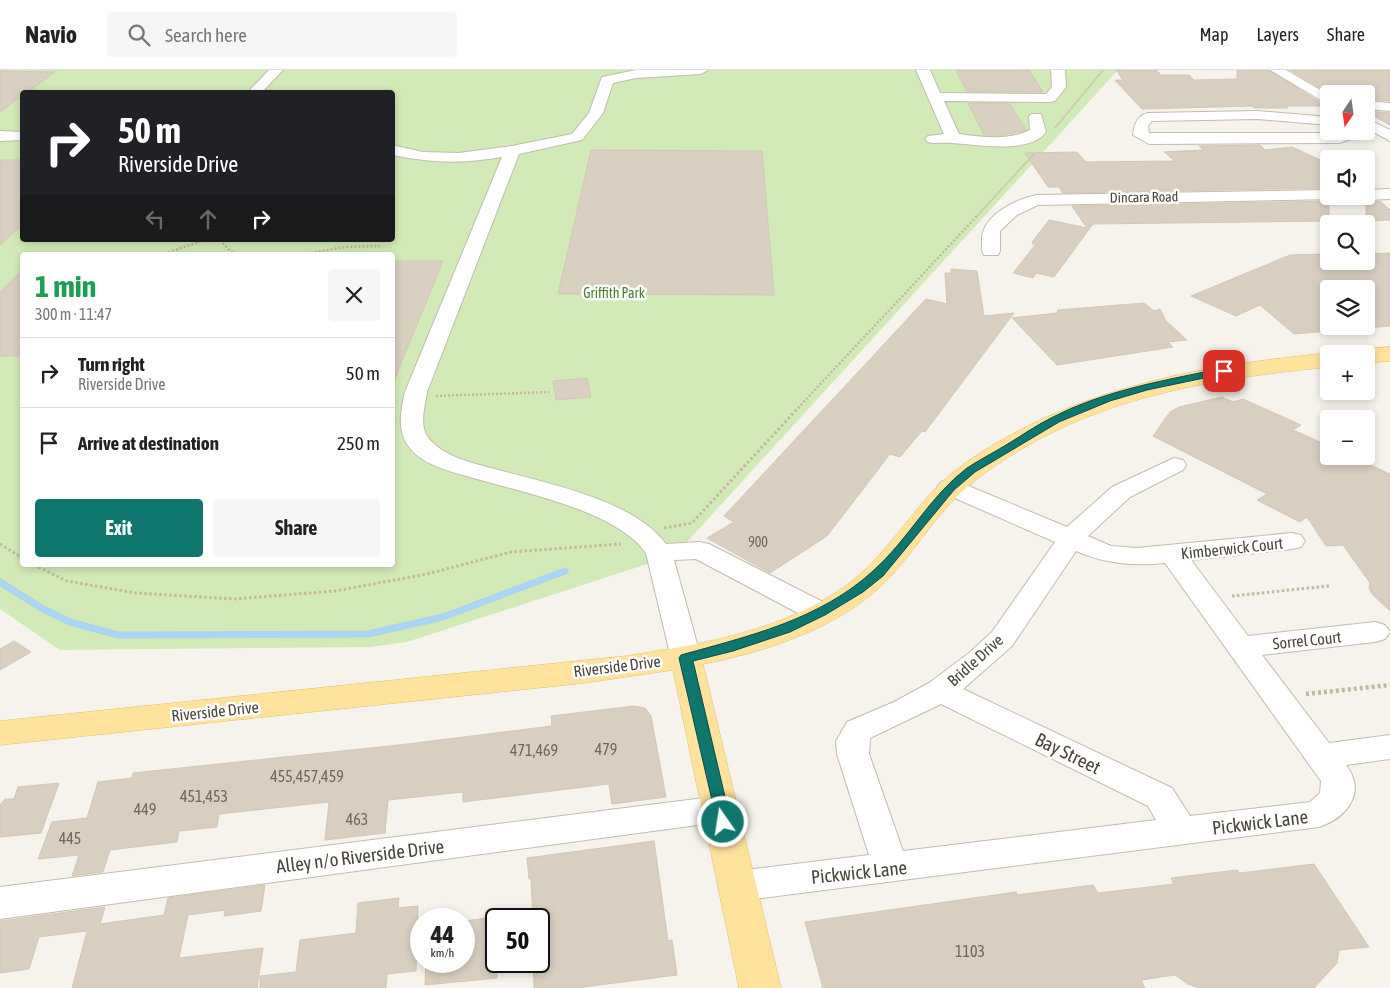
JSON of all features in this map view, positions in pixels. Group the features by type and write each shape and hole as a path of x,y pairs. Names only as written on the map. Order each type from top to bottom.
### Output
{"main road":[{"path":"1375,355 1390,354"},
{"name":"Riverside Drive","path":"0,733 686,658 729,648 785,629 821,612 858,589 878,573 950,487 972,470 1020,439 1055,420 1107,399 1164,383 1224,371 1320,361"},
{"path":"686,658 760,988"}],"street":[{"path":"257,90 276,70"},
{"path":"923,70 952,135 950,138"},
{"path":"935,97 1050,98 1059,87 1058,70"},
{"path":"1277,70 1320,96"},
{"path":"1375,106 1390,107"},
{"path":"1320,121 1258,115 1148,117 1141,124 1141,136 1149,139 1320,138"},
{"path":"933,139 950,138 986,142 1018,141 1038,132 1036,117"},
{"path":"1375,127 1390,136"},
{"path":"0,136 20,136"},
{"path":"395,151 426,157 445,158 485,156 512,151"},
{"path":"1375,194 1390,194"},
{"name":"Dincara Road","path":"991,252 991,230 1005,214 1017,206 1036,200 1320,195"},
{"name":"Bridle Drive","path":"892,868 853,754 852,741 858,730 905,710 940,691 980,660 1002,639 1071,538 1121,492 1174,465"},
{"path":"950,487 1117,556 1172,554"},
{"name":"Kimberwick Court","path":"1172,554 1292,541"},
{"path":"659,553 700,550 788,597 821,612"},
{"name":"Pickwick Lane","path":"738,886 1319,814 1337,798 1338,779 1172,554"},
{"name":"Sorrel Court","path":"1240,647 1375,632"},
{"name":"Bay Street","path":"940,691 1160,797 1181,832"},
{"path":"1321,756 1390,747"},
{"name":"Alley n/o Riverside Drive","path":"0,903 720,809"}],"lane":[{"path":"686,658 659,553 647,536 630,524 591,505 444,462 418,442 411,421 415,397 453,295 512,151 577,137 590,124 607,80 636,74 700,70"}],"path":[{"path":"1054,130 1102,70"},
{"path":"670,526 692,523 1036,151"},
{"path":"171,252 200,242"},
{"path":"222,242 233,252"},
{"path":"316,252 345,247 380,246"},
{"path":"415,397 549,392"},
{"path":"0,544 20,557"},
{"path":"37,567 67,581 136,593 234,599 335,591 427,574 511,552 620,544"},
{"path":"1204,598 1329,586"},
{"path":"1278,698 1390,685"}],"green space":[{"name":"Griffith Park","path":"0,70 1118,70 675,555 407,642 369,647 60,650 0,609"}],"building":[{"path":"956,70 1029,70 1043,92 966,91"},
{"path":"1116,70 1156,70 1161,75 1189,75 1194,80 1237,79 1237,70 1268,70 1320,102 1320,106 1142,109 1115,80 1123,80"},
{"path":"1290,70 1390,70 1390,101 1375,100 1375,85 1320,85 1320,88"},
{"path":"0,71 55,72 31,90 20,90 20,97 0,112"},
{"path":"968,103 1010,104 1026,130 1004,135 984,135"},
{"path":"1375,112 1390,113 1390,125 1375,117"},
{"path":"1260,145 1265,150 1292,147 1320,160 1320,188 1063,193 1059,187 1048,187 1025,153 1077,152 1086,162 1175,161 1164,152 1203,150 1199,146"},
{"path":"591,150 762,151 774,295 558,294"},
{"path":"0,160 20,160 20,227 0,245"},
{"path":"1320,201 1320,205 1329,205 1329,215 1320,215 1320,221 1093,224 1054,277 1036,273 1033,278 1013,273 1036,244 1032,244 1033,241 1049,220 1087,228 1072,206"},
{"path":"1375,201 1380,201 1390,210 1390,220 1375,221 1375,215 1366,215 1366,205 1375,205"},
{"path":"1390,253 1390,326 1375,327 1375,280 1320,280 1320,332 1294,334 1260,305 1236,316 1191,296 1290,255 1320,254 1320,270 1375,270 1375,254"},
{"path":"395,261 443,261 395,378"},
{"path":"951,269 977,271 984,316 1014,313 925,432 922,431 900,457 890,454 827,536 770,573 707,538 734,522 724,516 926,299 947,304 945,273 951,273"},
{"path":"20,272 20,356 0,356 0,292"},
{"path":"1144,303 1154,311 1160,309 1166,321 1187,340 1168,342 1173,347 1057,365 1012,318 1057,313 1058,310"},
{"path":"587,378 591,397 556,400 553,381"},
{"path":"1222,397 1233,402 1243,399 1301,425 1293,430 1320,442 1320,465 1370,465 1390,474 1390,611 1373,595 1369,588 1370,583 1343,545 1326,546 1307,517 1300,522 1257,500 1267,494 1153,436 1170,412 1179,407"},
{"path":"14,641 31,652 0,670 0,649"},
{"path":"634,706 645,708 651,716 666,797 612,804 609,784 463,802 463,792 388,800 385,833 325,840 329,802 219,814 217,827 179,831 177,842 110,850 103,872 72,876 79,855 38,859 52,822 87,818 98,782 132,778 133,773 399,745 552,726 551,716"},
{"path":"59,783 41,833 0,837 0,805 5,799 14,799 18,787"},
{"path":"654,841 668,941 672,940 677,975 576,988 534,988 533,973 550,973 550,908 532,908 531,879 529,879 527,858"},
{"path":"1314,864 1369,947 1339,950 1337,963 1314,988 1199,988 1188,984 1175,975 1141,980 1145,988 823,988 805,922 1016,892 1017,895 1093,885 1098,893 1174,884 1171,878 1237,870 1240,873"},
{"path":"265,885 261,911 224,916 225,910 188,915 179,958 263,948 257,988 72,988 87,931 39,937 29,969 0,973 0,921 105,907 100,924 164,915 168,898"},
{"path":"399,898 398,908 418,906 418,908 410,908 410,972 387,974 386,988 260,988 260,976 296,972 300,940 356,933 358,903"},
{"path":"485,918 485,973 497,973 497,978 425,985 426,973 475,973 475,920"}],"waterway":[{"path":"0,582 43,609 70,622 118,635 368,634 443,617 565,571"}],"route":[{"path":"723,822 686,658 729,648 785,629 821,612 858,589 878,573 896,554 950,487 972,470 1020,439 1055,420 1107,399 1144,387 1224,371"}]}
